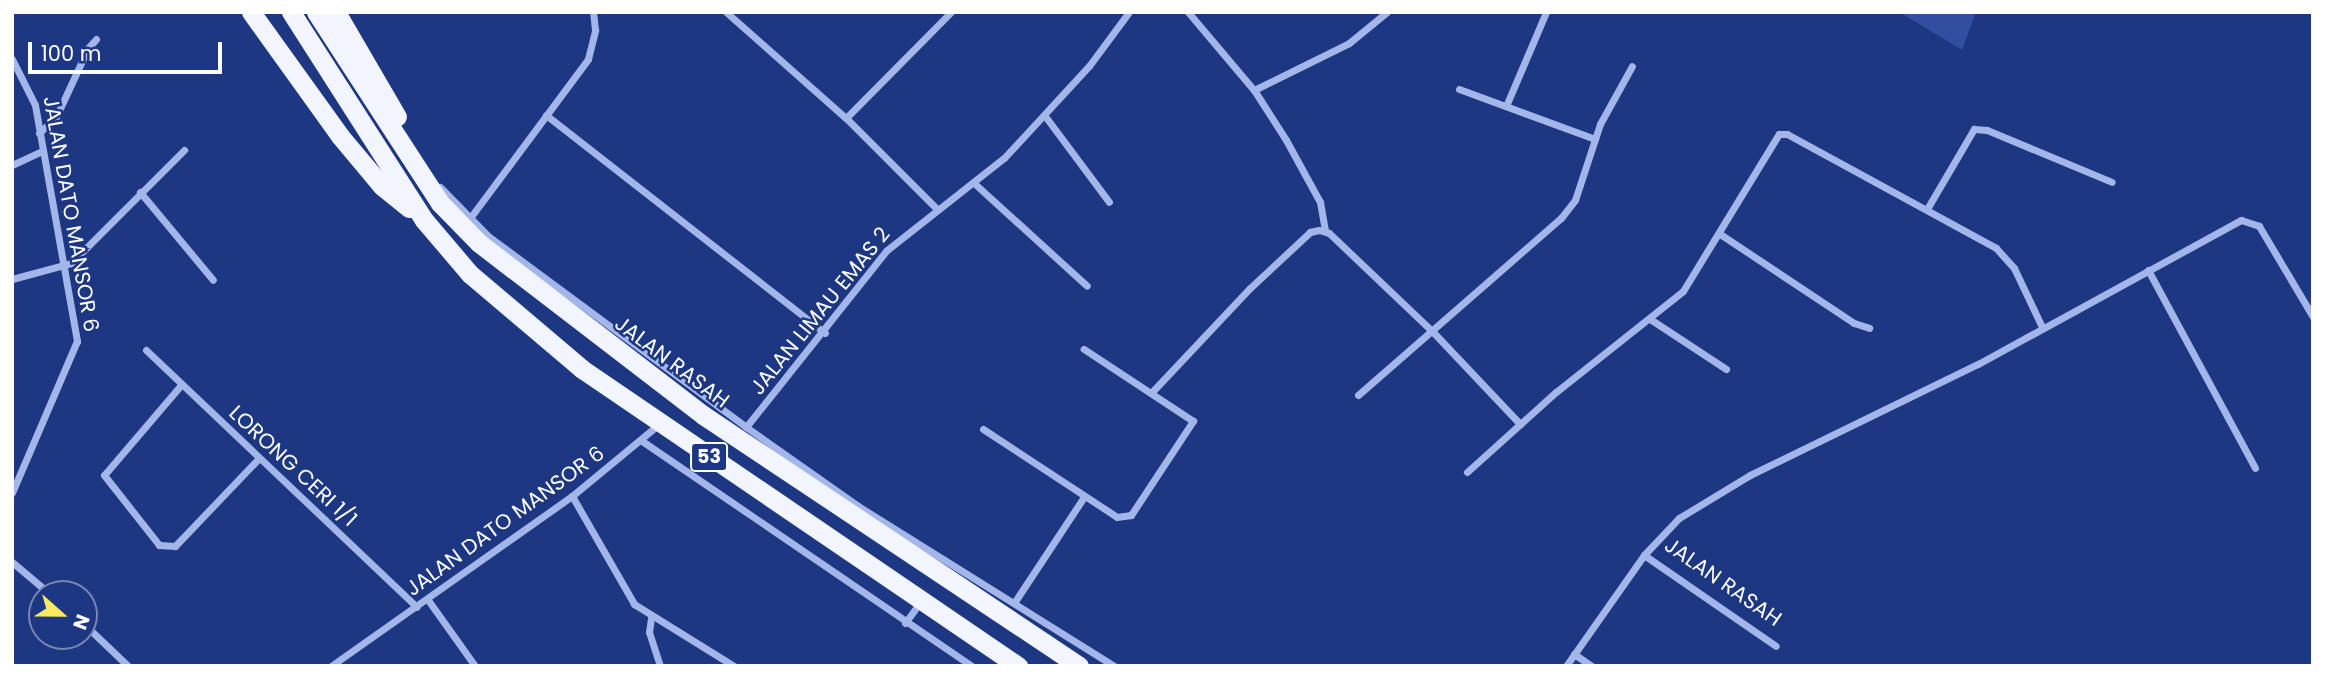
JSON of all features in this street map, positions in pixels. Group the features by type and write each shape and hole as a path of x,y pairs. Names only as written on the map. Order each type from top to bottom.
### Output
{"highway":[{"path":"251,12 382,186 424,220"},
{"name":"53","path":"291,12 424,220 470,274 582,369 1006,662"},
{"name":"JALAN RASAH","path":"316,12 440,202 478,243 703,415 1079,666"},
{"path":"336,12 437,184 478,243"}],"street":[{"path":"470,218 588,59 595,30 593,12"},
{"path":"726,12 846,118 937,209"},
{"path":"846,118 951,12"},
{"name":"JALAN LIMAU EMAS 2","path":"746,427 825,333 887,250 937,209 975,184 1045,116 1129,12"},
{"path":"1188,12 1254,90 1320,202 1325,231 1433,332 1520,424"},
{"path":"1254,90 1330,54 1378,15 1387,12"},
{"path":"1506,106 1546,12"},
{"path":"38,133 57,117 88,48 96,39"},
{"name":"JALAN DATO MANSOR 6","path":"12,59 35,104 40,152 76,327 76,352 12,494"},
{"path":"1358,395 1561,218 1574,200 1595,139 1632,66"},
{"path":"1459,89 1595,139"},
{"path":"546,115 825,333"},
{"path":"1045,116 1109,202"},
{"path":"1927,209 1974,129 1986,130 2112,182"},
{"path":"1467,472 1520,424 1683,291 1779,134 1787,134 1982,238 2008,259 2042,327"},
{"path":"12,279 62,267 184,150"},
{"path":"12,164 40,152"},
{"path":"437,184 488,236 746,427 858,506 1114,666"},
{"path":"975,184 1087,286"},
{"path":"140,192 213,280"},
{"path":"1566,666 1644,555 1679,518 1750,475 1978,364 2241,220 2252,220 2313,317"},
{"path":"1151,393 1250,288 1310,232 1325,231"},
{"path":"1720,234 1854,323 1870,328"},
{"path":"2148,270 2255,468"},
{"path":"1650,319 1726,369"},
{"path":"983,429 1117,517 1131,515 1190,426 1190,416 1084,349"},
{"name":"LORONG CERI 1/1","path":"146,350 417,607"},
{"path":"181,385 104,475 159,545 175,546 258,459"},
{"name":"JALAN DATO MANSOR 6","path":"331,666 572,496 660,424"},
{"path":"642,441 905,623 972,666"},
{"path":"572,496 625,594 650,618 730,665"},
{"path":"1014,603 1084,497"},
{"name":"JALAN RASAH","path":"1644,555 1776,646"},
{"path":"12,562 33,580"},
{"path":"428,600 475,666"},
{"path":"905,623 920,602"},
{"path":"650,618 649,632 660,666"},
{"path":"98,637 128,666"},
{"path":"1574,654 1592,666"}],"shaded area":[{"path":"1899,12 1976,12 1962,50"}]}
